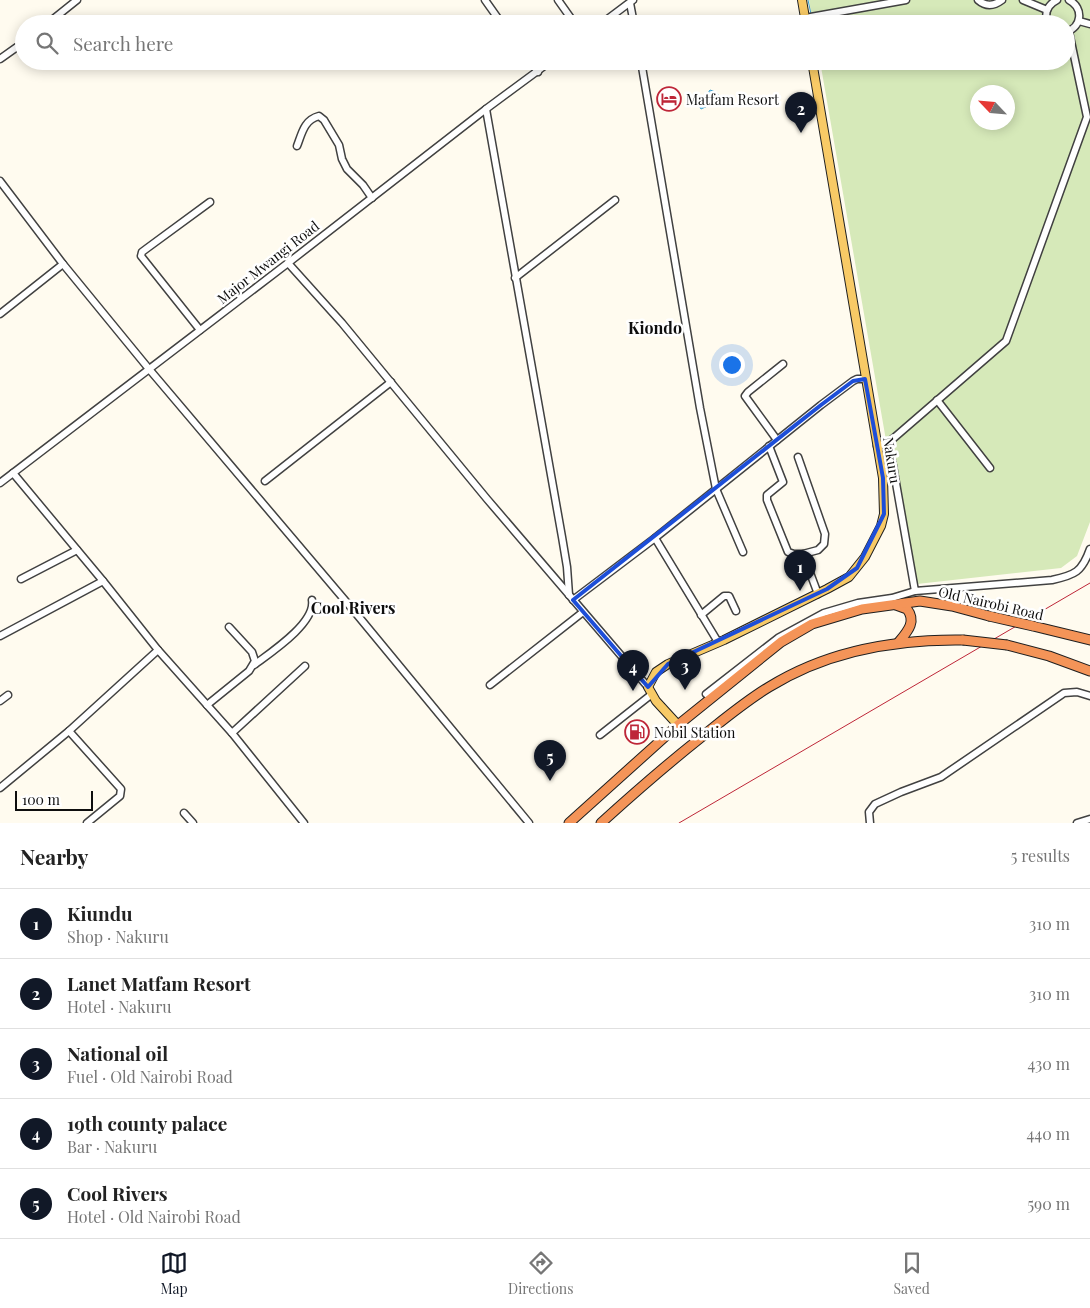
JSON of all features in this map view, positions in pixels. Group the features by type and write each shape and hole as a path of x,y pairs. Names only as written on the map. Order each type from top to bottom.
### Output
{"highway":[{"name":"Old Nairobi Road","path":"570,823 678,725 781,642 812,624 852,612 920,601 952,606 1090,640"},
{"path":"896,605 906,609 911,618 911,626 898,643"},
{"path":"601,823 650,778 741,706 771,685 800,670 841,655 858,650 922,640 963,640 1006,645 1049,656 1090,671"}],"main road":[{"path":"802,0 804,15"},
{"name":"Nakuru","path":"650,690 656,672 668,664 818,594 849,577 865,557 881,526 884,514 883,478 814,70"},
{"path":"650,690 678,725"}],"street":[{"path":"58,15 77,0"},
{"path":"485,0 496,15"},
{"path":"558,0 569,15"},
{"path":"834,15 906,0"},
{"path":"978,0 991,5 1002,0"},
{"path":"1023,0 1047,10"},
{"path":"1046,15 1049,6 1057,0"},
{"path":"1070,0 1078,9 1079,21 1075,27"},
{"path":"613,15 631,1"},
{"path":"631,1 633,15"},
{"path":"1079,21 1090,24"},
{"path":"0,59 15,48"},
{"path":"877,446 888,443 1006,341 1088,118 1075,62"},
{"name":"Major Mwangi Road","path":"0,483 486,109 540,70"},
{"path":"644,70 700,408 716,490 743,552"},
{"path":"486,109 571,598"},
{"path":"297,146 305,124 312,118 319,116 324,120 339,145 342,159 347,169 363,184 372,198"},
{"path":"0,181 63,264 149,369 288,532 529,823"},
{"path":"515,278 615,200"},
{"path":"200,330 141,256 142,252 210,202"},
{"path":"288,263 391,382 650,690 600,735"},
{"path":"0,314 63,264"},
{"path":"777,440 745,396 783,364"},
{"path":"571,598 655,538 853,381 865,379"},
{"path":"265,481 391,382"},
{"path":"937,400 990,468"},
{"path":"888,443 894,466 915,591"},
{"path":"769,446 783,482 767,495 767,500 788,552 803,554 818,550 824,544 825,534 798,457"},
{"path":"12,473 158,650 232,734 304,823"},
{"path":"655,538 718,642"},
{"path":"1075,575 1082,567 1090,549"},
{"path":"21,579 77,550"},
{"path":"803,554 818,594"},
{"path":"706,694 778,638 824,613 858,603 892,598 915,591 1052,580 1075,575 1090,567"},
{"path":"0,636 103,581"},
{"path":"701,614 724,596 730,596 736,611"},
{"path":"207,705 301,627 313,606 312,600"},
{"path":"490,685 583,612"},
{"path":"229,627 252,652 255,661 254,665"},
{"path":"0,788 68,731 158,650"},
{"path":"232,734 304,666"},
{"path":"870,823 868,812 875,804 941,777 1064,693 1077,692 1090,696"},
{"path":"0,701 8,695"},
{"path":"68,731 121,789 120,796 88,823"},
{"path":"184,814 193,823"},
{"path":"1077,823 1090,819"}],"highlighted area":[{"path":"865,379 883,478 884,514 857,568 827,589 668,664 648,687 573,600 853,381"}],"green space":[{"path":"809,0 1090,0 1090,522 1077,556 1061,568 917,584 887,446 822,70 1075,70 1075,15 812,15"}],"water":[{"path":"710,90 716,92 724,102 719,106 712,104 701,109 698,104 708,99"}],"waterway":[{"path":"808,0 811,14"}],"railway":[{"path":"679,823 1090,583"}],"place":[{"name":"Matfam Resort","path":"669,99"},
{"name":"Lanet Matfam Resort","path":"801,133"},
{"name":"Kiundu","path":"800,591"},
{"name":"National oil","path":"685,690"},
{"name":"19th county palace","path":"633,691"},
{"name":"Nobil Station","path":"637,732"},
{"name":"Cool Rivers","path":"550,781"}],"district":[{"name":"Kiondo","path":"655,327"},
{"name":"Cool Rivers","path":"353,607"}]}
